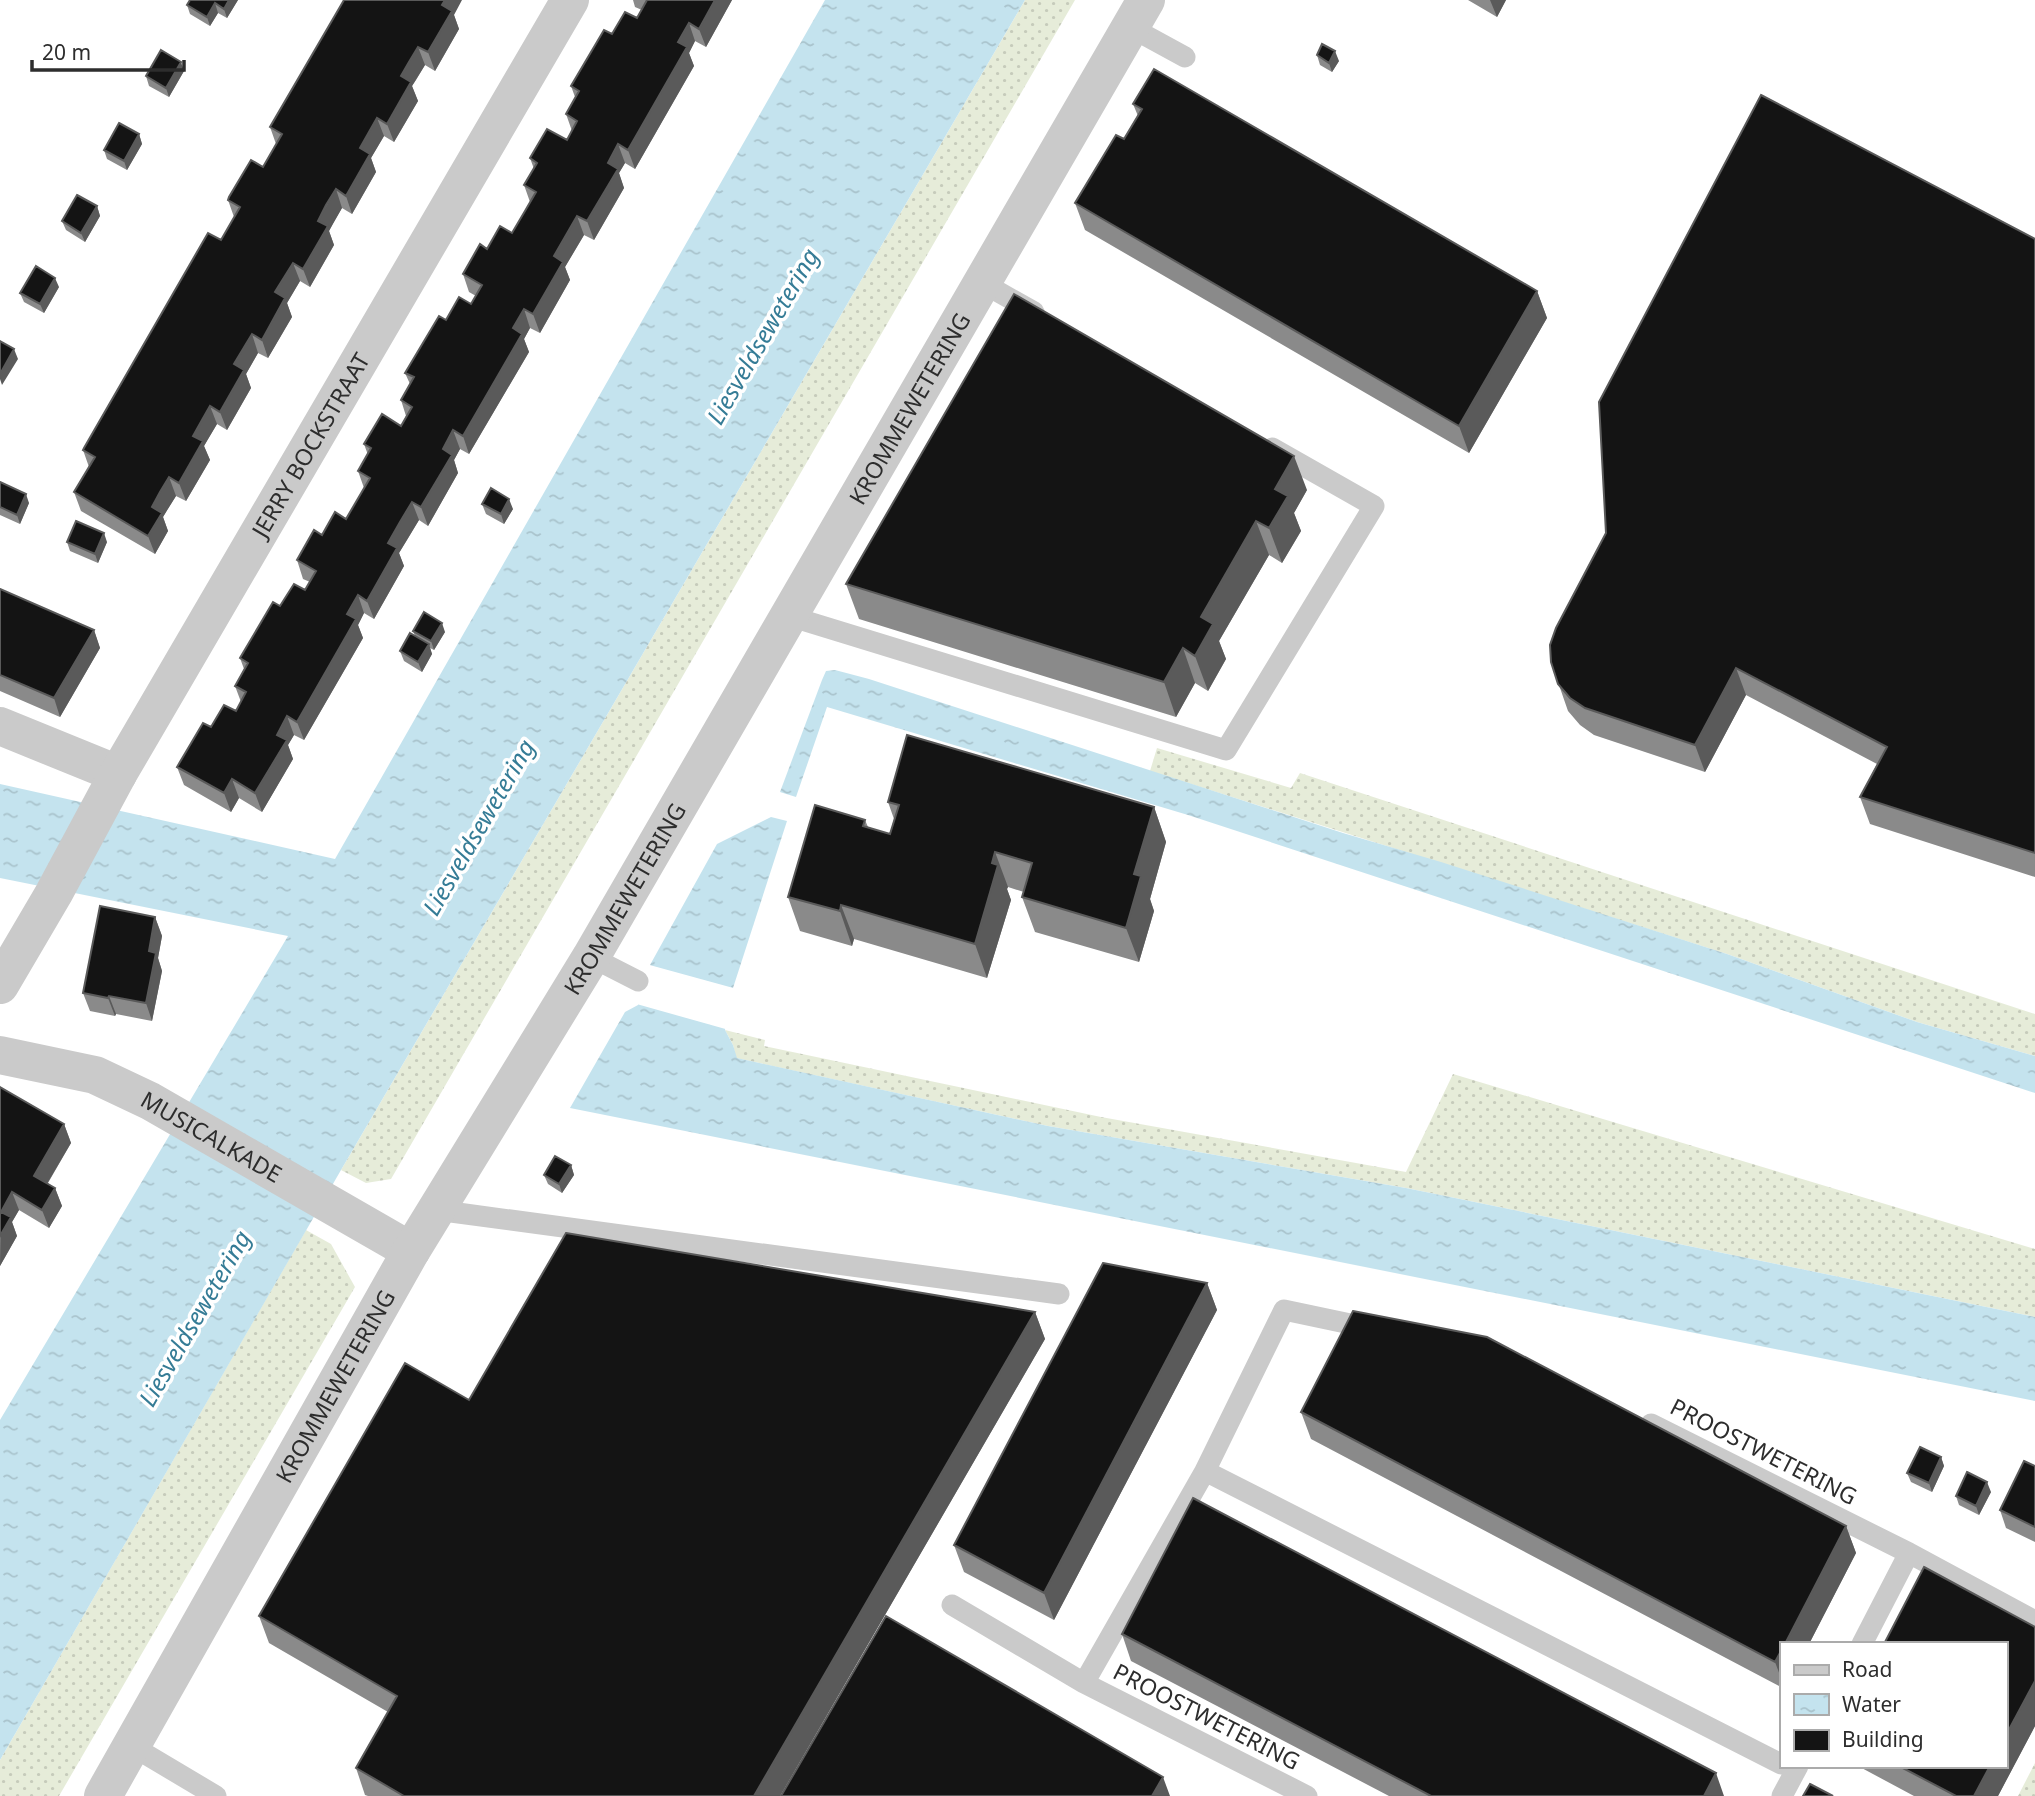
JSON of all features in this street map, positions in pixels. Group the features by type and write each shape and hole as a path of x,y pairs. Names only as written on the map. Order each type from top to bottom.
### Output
{"street":[{"name":"JERRY BOCKSTRAAT","path":"0,985 110,788 570,0"},
{"name":"KROMMEWETERING","path":"103,1796 411,1251 592,957 1138,13"},
{"path":"0,726 110,788"},
{"name":"MUSICALKADE","path":"0,1055 95,1075 174,1113 411,1251"}],"lane":[{"path":"1138,13 1185,58"},
{"path":"981,282 1052,323"},
{"path":"789,615 1226,750 1374,506 1255,438"},
{"path":"592,957 638,981"},
{"path":"436,1210 1059,1294"},
{"name":"PROOSTWETERING","path":"1084,1683 1205,1471 1284,1310 1390,1332"},
{"name":"PROOSTWETERING","path":"1634,1416 1909,1553 2035,1621"},
{"path":"1205,1471 1780,1762"},
{"path":"1863,1642 1909,1553"},
{"name":"PROOSTWETERING","path":"952,1605 1084,1683 1307,1796"},
{"path":"132,1745 216,1796"},
{"path":"1782,1796 1790,1768"}],"green space":[{"path":"1025,0 1075,0 391,1179 366,1183 341,1170"},
{"path":"1157,748 1291,788 1300,773 2035,1014 2035,1056 1917,1022 1727,954 1150,771"},
{"path":"725,1030 765,1040 764,1046 1101,1117 1406,1172 1453,1074 2035,1249 2035,1317 1406,1188 1048,1126 736,1058"},
{"path":"306,1230 331,1244 355,1287 59,1796 0,1796 0,1760"},
{"path":"2035,1763 2035,1796 2018,1796"}],"water":[{"name":"Liesveldsewetering","path":"825,0 1025,0 341,1170 0,1760 0,1420 288,936 0,878 0,784 335,859"},
{"path":"835,670 1727,954 1917,1022 2035,1056 2035,1093 1188,815 827,707 796,797 780,792 826,671"},
{"path":"771,817 787,821 733,988 725,1030 737,1058 1048,1126 1406,1188 2035,1317 2035,1401 570,1108 625,1012 638,1005 650,965 717,844"}],"pier":[{"path":"646,964 737,989 729,1030 633,1003"}],"building":[{"path":"190,0 229,0 224,9 215,3 207,17 187,5"},
{"path":"344,0 445,0 442,5 452,11 428,52 418,47 409,62 401,76 411,82 387,124 377,118 360,148 370,154 346,196 336,189 326,205 318,221 328,226 303,269 293,263 275,292 285,298 262,340 252,334 234,364 244,370 220,412 210,406 193,436 203,441 179,483 169,477 160,492 152,507 162,513 148,536 74,492 95,457 83,450 208,233 221,240 240,207 228,200 229,197 251,160 263,167 282,134 270,127"},
{"path":"647,0 715,0 699,29 689,23 678,42 687,47 628,150 618,144 608,163 618,169 587,221 577,216 554,256 563,262 533,314 524,309 513,328 522,334 463,436 453,430 443,449 452,455 421,507 412,502 400,522 388,543 397,548 367,601 358,595 347,614 356,619 297,722 287,716 277,735 287,740 255,793 232,779 224,793 177,767 203,723 211,727 224,705 236,711 246,692 235,686 248,663 240,658 273,602 280,606 294,584 305,590 316,571 297,560 314,530 322,535 335,512 346,519 370,478 358,471 371,448 364,444 382,414 401,426 412,407 401,400 414,377 405,373 439,316 446,320 459,297 471,304 482,285 463,274 480,244 487,249 500,226 512,233 525,211 536,192 524,185 537,163 530,158 547,129 567,140 577,121 566,114 579,91 571,86 604,30 612,34 625,12 637,18"},
{"path":"1322,44 1335,51 1329,63 1317,55"},
{"path":"161,50 181,62 166,88 146,76"},
{"path":"1154,69 1537,291 1459,426 1075,203 1116,135 1124,139 1142,109 1133,104"},
{"path":"1761,95 2035,239 2035,853 1860,797 1887,747 1736,668 1695,745 1585,708 1570,698 1558,684 1551,662 1550,645 1556,628 1606,533 1599,402"},
{"path":"119,123 139,134 124,161 104,150"},
{"path":"77,195 97,206 81,233 62,221"},
{"path":"36,266 55,278 40,304 20,293"},
{"path":"1014,294 1294,456 1275,489 1288,496 1269,528 1256,521 1201,617 1213,624 1195,656 1183,648 1164,682 846,584"},
{"path":"0,341 14,349 0,374"},
{"path":"0,482 26,494 17,515 0,507"},
{"path":"491,488 509,499 501,514 482,504"},
{"path":"76,521 104,533 95,554 67,542"},
{"path":"0,589 94,630 54,698 0,675"},
{"path":"424,612 442,623 431,641 413,631"},
{"path":"410,633 429,644 418,662 400,651"},
{"path":"907,735 1154,807 1134,874 1141,876 1126,928 1022,897 1032,863 995,852 992,863 998,865 975,944 841,905 840,911 788,897 815,805 865,820 863,826 890,834 899,805 888,802"},
{"path":"100,906 155,917 149,951 156,953 146,1003 83,993"},
{"path":"0,1087 64,1124 34,1176 55,1188 42,1210 12,1192 1,1212 11,1217 0,1236"},
{"path":"555,1156 571,1165 559,1184 544,1175"},
{"path":"566,1233 1035,1312 754,1796 404,1796 356,1768 397,1696 259,1616 405,1363 469,1400"},
{"path":"1103,1263 1207,1283 1044,1593 954,1545"},
{"path":"1353,1311 1487,1337 1846,1526 1786,1642 1780,1642 1780,1653 1775,1662 1301,1412"},
{"path":"1920,1447 1941,1457 1929,1483 1907,1473"},
{"path":"2024,1461 2035,1466 2035,1527 2000,1510"},
{"path":"1967,1472 1987,1482 1976,1506 1956,1496"},
{"path":"1193,1498 1716,1773 1704,1796 1431,1796 1122,1634"},
{"path":"1924,1567 2035,1627 2035,1681 2007,1733 2007,1642 1885,1642"},
{"path":"886,1616 1163,1777 1152,1796 781,1796"},
{"path":"1903,1768 1989,1768 1974,1796 1956,1796"},
{"path":"1810,1784 1833,1796 1803,1796"}]}
